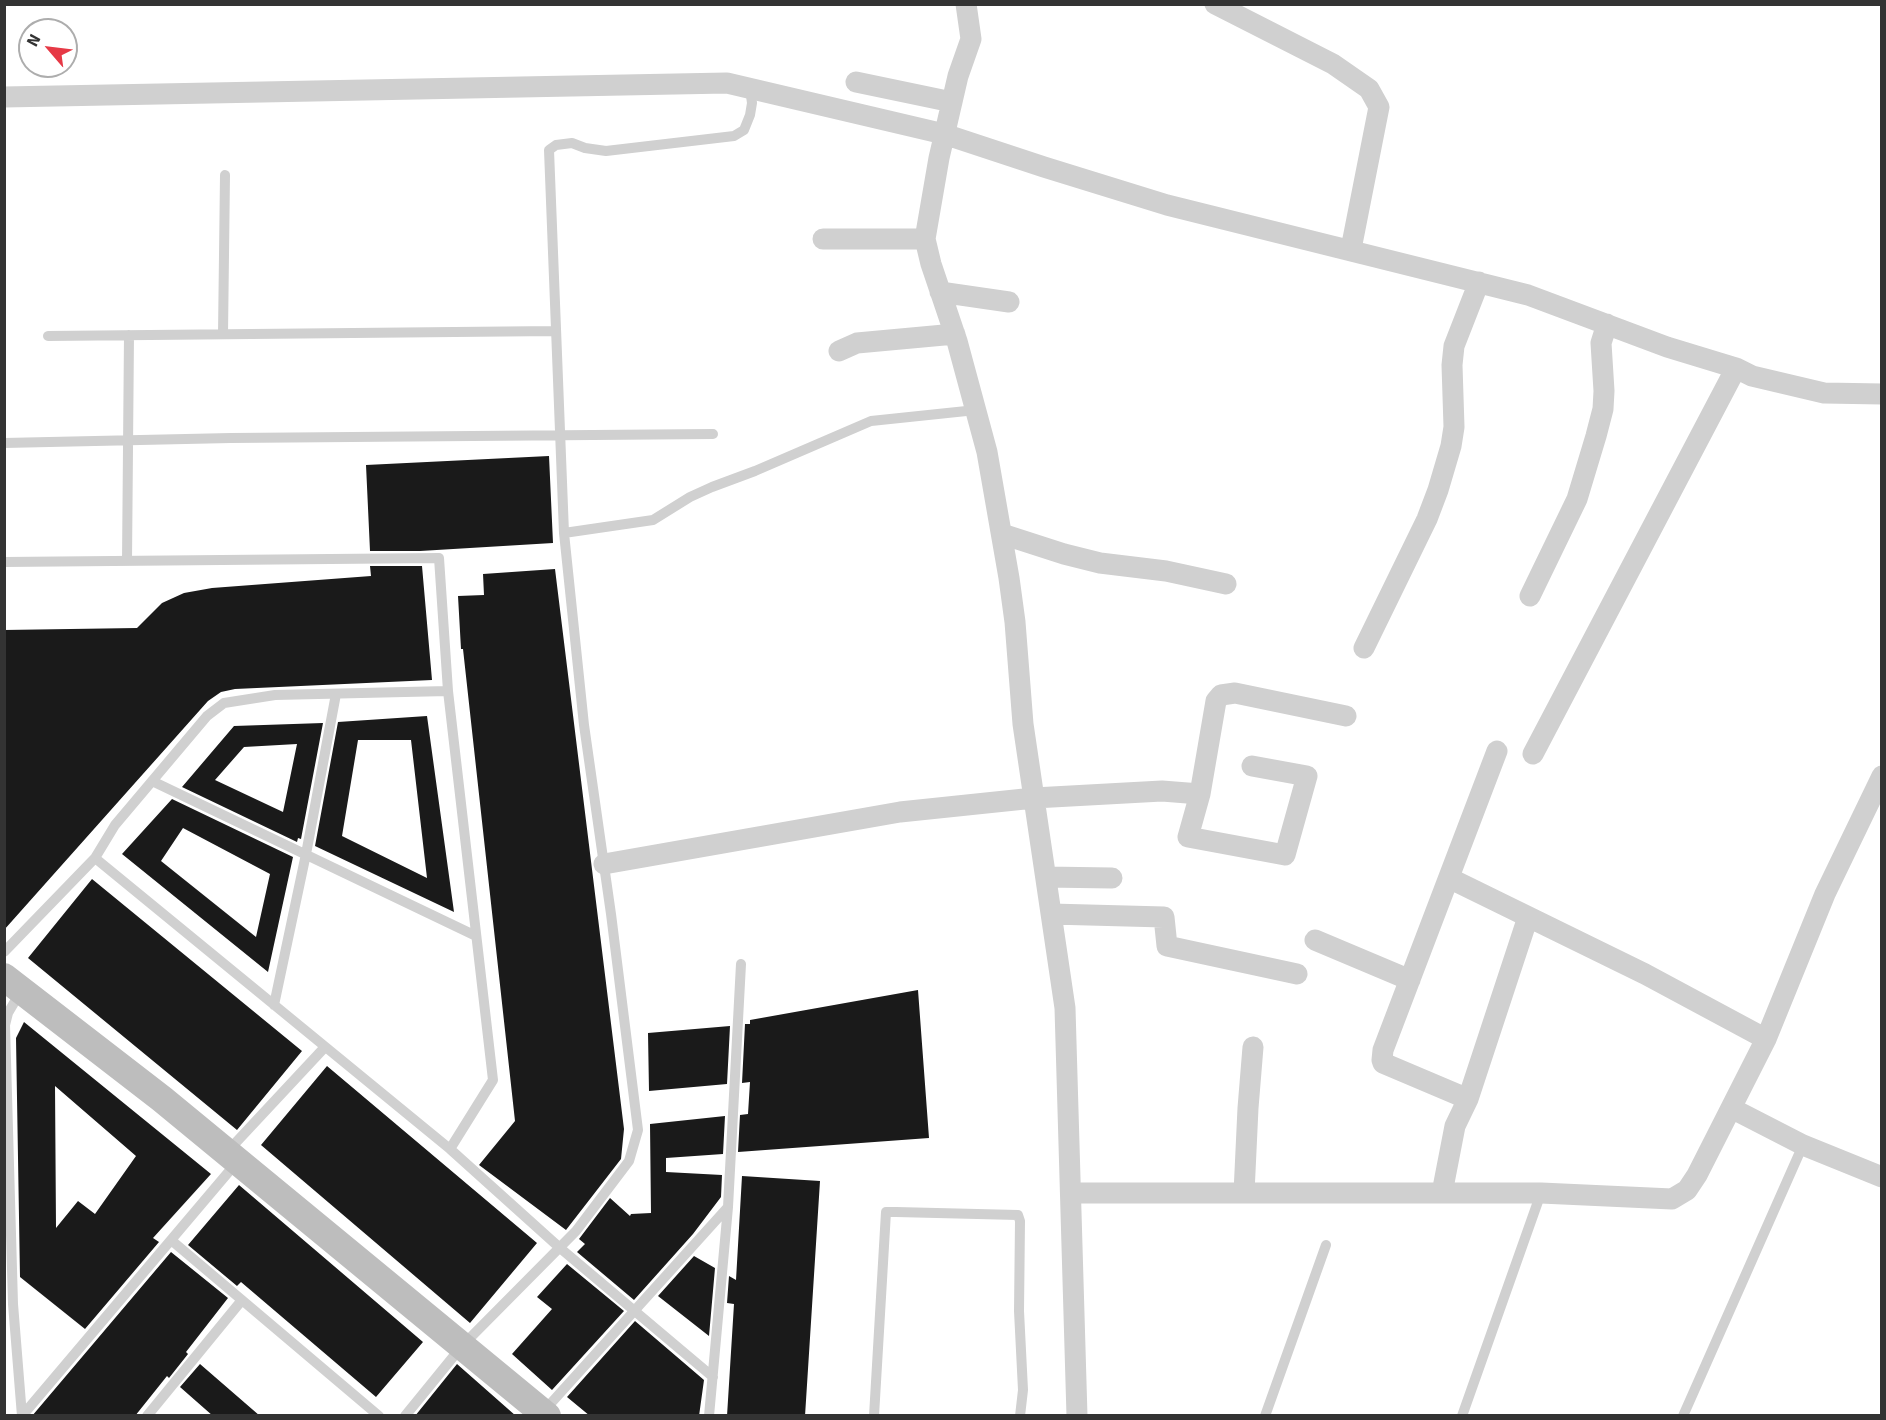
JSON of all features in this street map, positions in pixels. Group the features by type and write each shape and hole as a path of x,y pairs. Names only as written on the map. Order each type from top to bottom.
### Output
{"street":[{"path":"966,4 971,39 952,102 931,197 925,239 931,264 955,334 987,452 1002,534 1015,621 1023,724 1065,1008 1077,1416"},
{"path":"1215,4 1333,64 1369,89 1379,107 1352,249"},
{"path":"856,81 952,102"},
{"path":"4,97 727,82 945,134 1167,204 1528,295 1667,347 1736,368 1752,376 1824,393 1881,394"},
{"path":"823,239 925,239"},
{"path":"1364,648 1427,519 1438,490 1454,427 1452,365 1454,346 1479,282"},
{"path":"940,292 1009,302"},
{"path":"1530,596 1577,499 1596,436 1603,409 1601,343 1607,324"},
{"path":"839,351 857,343 955,334"},
{"path":"1533,754 1736,368"},
{"path":"1002,534 1100,563 1167,570 1226,584"},
{"path":"1252,766 1308,776 1285,855 1188,837 1200,794 1216,701 1221,694 1235,693 1346,716"},
{"path":"1468,1099 1383,1063 1383,1050 1497,751"},
{"path":"1071,1193 1541,1193 1672,1199 1687,1190 1697,1175 1766,1039 1825,894 1881,776"},
{"path":"604,864 900,812 1034,798 1162,791 1200,794"},
{"path":"1046,877 1112,878"},
{"path":"1449,878 1645,974 1766,1039"},
{"path":"1051,914 1164,917 1167,946 1297,974"},
{"path":"1442,1193 1455,1126 1468,1099 1528,918"},
{"path":"1315,940 1410,980"},
{"path":"13,983 162,1099 545,1414"},
{"path":"1244,1193 1253,1047"},
{"path":"1731,1108 1803,1144 1881,1177"}],"lane":[{"path":"405,1416 462,1346 576,1231 629,1161 638,1130 584,725 564,533 549,150 556,145 572,143 606,151 734,136 744,130 750,116 752,103 750,88"},
{"path":"223,334 225,175"},
{"path":"48,336 556,331"},
{"path":"127,561 129,335"},
{"path":"564,533 653,520 705,490 756,471 871,421 976,410"},
{"path":"4,443 713,434"},
{"path":"4,562 439,558 448,691 493,1080 450,1149"},
{"path":"4,952 95,858 115,825 207,716 224,703 275,695 448,691"},
{"path":"274,1005 306,854 336,694"},
{"path":"152,781 476,936"},
{"path":"95,858 450,1149 560,1248 713,1377"},
{"path":"709,1416 728,1206 741,964"},
{"path":"13,983 5,1024 13,1304 22,1416"},
{"path":"22,1416 171,1240 232,1157 325,1047"},
{"path":"1683,1416 1803,1144"},
{"path":"1462,1416 1541,1193"},
{"path":"545,1414 728,1206"},
{"path":"874,1416 886,1212 1018,1215 1020,1221 1019,1311 1023,1390 1020,1416"},
{"path":"171,1240 379,1416"},
{"path":"1265,1416 1326,1245"},
{"path":"147,1416 242,1300"}],"building":[{"path":"549,456 553,543 420,551 370,551 366,465"},
{"path":"370,566 422,566 432,680 235,689 221,692 208,701 4,930 4,630 137,628 162,603 184,593 212,588 371,576"},
{"path":"555,569 624,1129 621,1159 566,1230 479,1165 515,1121 463,649 461,649 458,596 484,595 483,574"},
{"path":"427,716 454,912 315,846 338,722","holes":["358,740 411,740 427,878 342,836"]},
{"path":"323,723 301,839 298,838 297,842 182,787 234,726","holes":["297,744 283,812 215,780 244,747"]},
{"path":"172,799 293,857 268,972 122,854","holes":["183,828 270,874 256,937 161,861"]},
{"path":"92,879 302,1051 237,1130 28,958"},
{"path":"918,990 929,1138 738,1152 740,1115 748,1114 750,1082 742,1083 745,1024 750,1024 750,1020"},
{"path":"24,1022 211,1174 153,1238 159,1242 85,1329 20,1277 16,1038","holes":["55,1086 136,1156 95,1214 78,1201 56,1228"]},
{"path":"730,1026 727,1084 649,1091 648,1033"},
{"path":"327,1066 537,1243 470,1323 261,1145"},
{"path":"725,1116 723,1154 666,1158 666,1172 722,1175 721,1197 693,1234 634,1300 577,1252 585,1244 579,1239 610,1198 630,1216 631,1214 651,1213 650,1124"},
{"path":"742,1176 820,1181 805,1416 727,1416 734,1304 727,1303 729,1276 736,1280"},
{"path":"239,1185 423,1342 376,1397 241,1282 237,1286 188,1245"},
{"path":"171,1252 228,1298 169,1378 167,1376 135,1416 32,1416"},
{"path":"694,1256 715,1268 709,1336 658,1296"},
{"path":"567,1264 624,1311 552,1390 512,1354 552,1309 537,1297"},
{"path":"635,1321 704,1380 699,1416 590,1416 567,1397"},
{"path":"200,1364 260,1416 213,1416 180,1387"},
{"path":"457,1364 516,1416 415,1416"}]}
